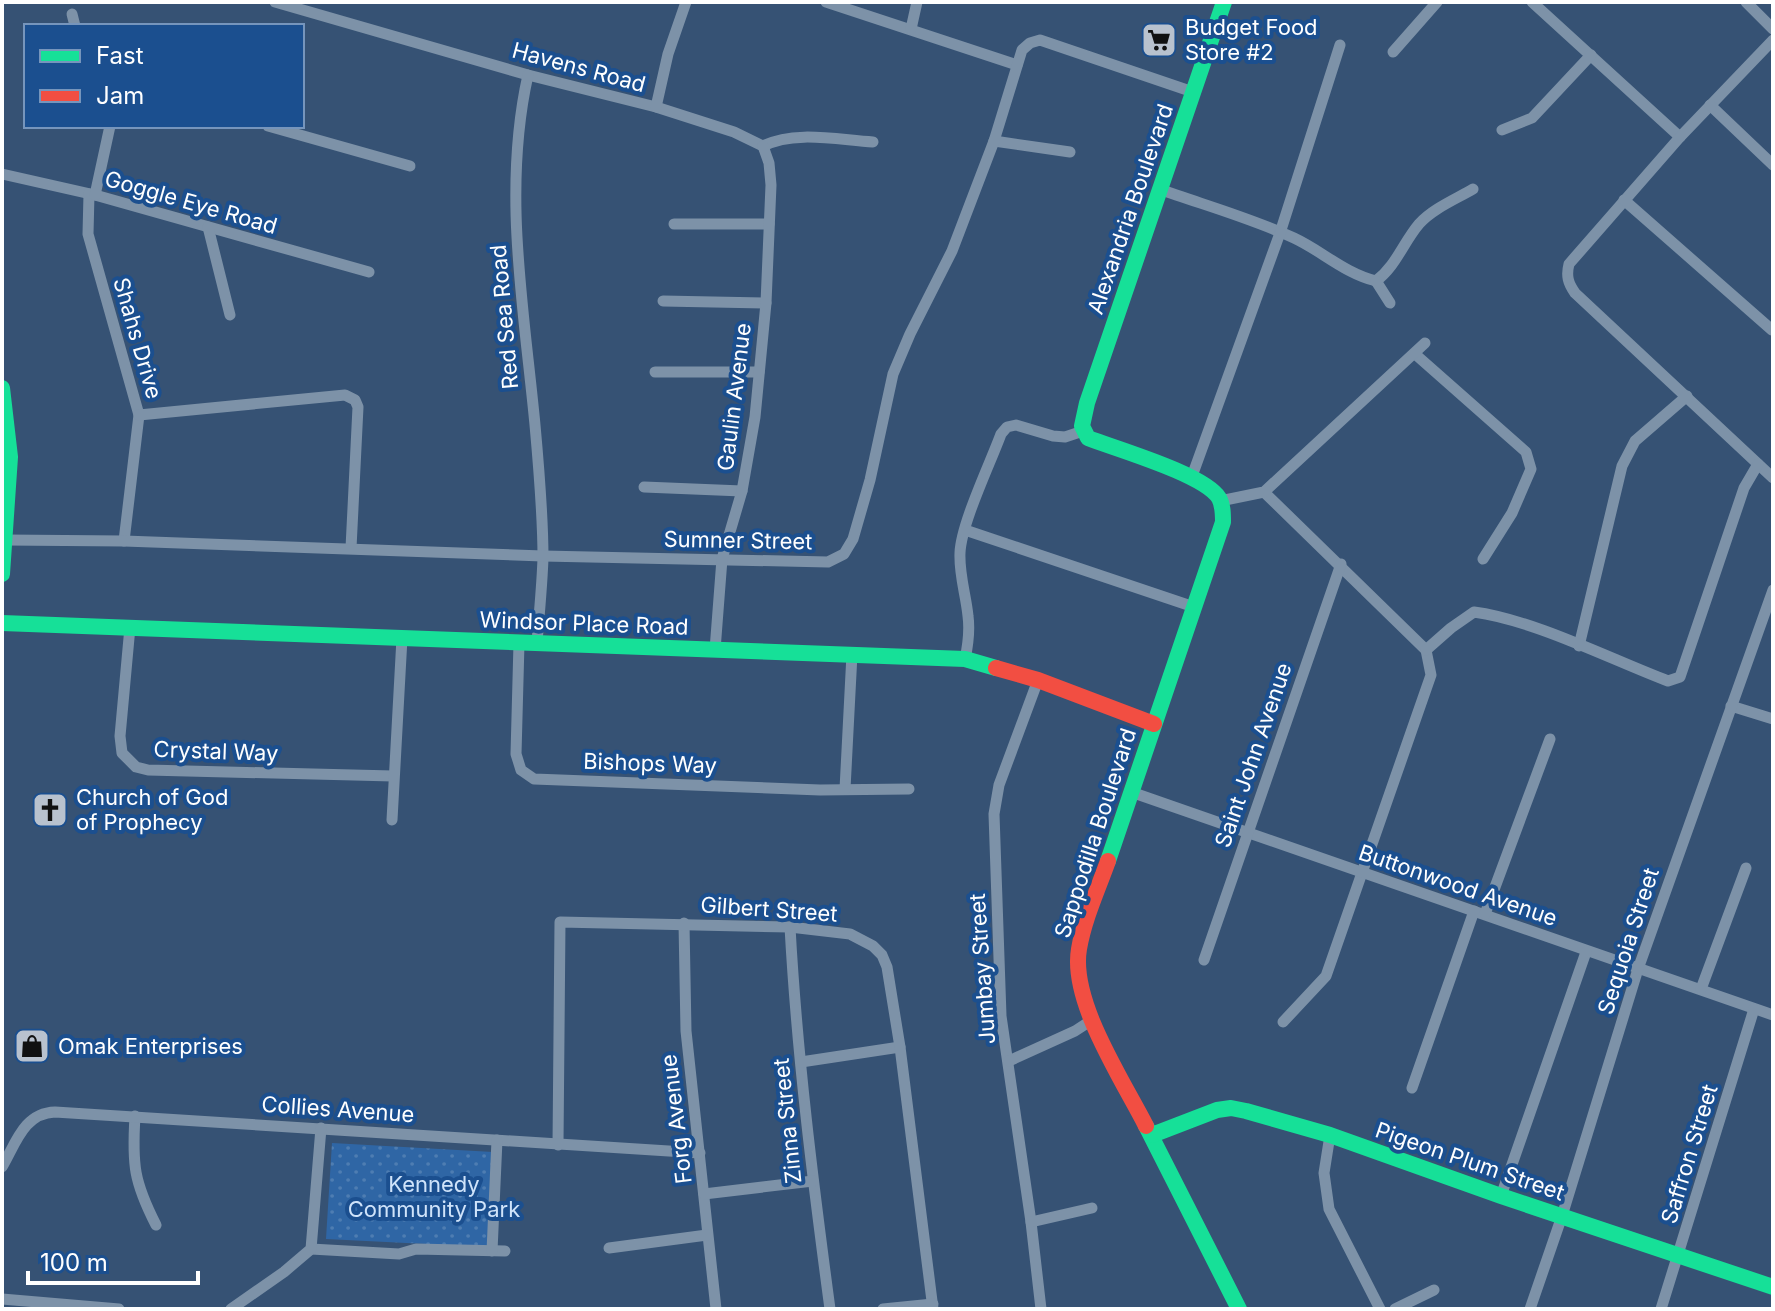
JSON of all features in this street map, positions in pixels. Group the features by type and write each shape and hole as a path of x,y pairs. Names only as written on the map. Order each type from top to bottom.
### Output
{"street":[{"name":"Havens Road","path":"275,2 528,75 656,107 734,132 763,146"},
{"path":"321,15 325,2"},
{"path":"656,107 668,54 686,2"},
{"path":"826,2 1017,65 1026,46 1040,40 1193,92"},
{"path":"911,29 917,2"},
{"name":"Alexandria Boulevard","path":"1083,431 1087,403 1224,2"},
{"path":"1393,52 1437,2"},
{"path":"1532,2 1680,137"},
{"path":"1746,2 1773,29"},
{"path":"1773,40 1624,200 1569,264 1566,273 1568,284 1575,293 1773,478"},
{"path":"1191,479 1280,233 1340,45"},
{"path":"1502,130 1532,118 1591,55"},
{"name":"Sumner Street","path":"3,548 124,541 543,556 828,562 837,559 849,547 870,480 893,374 952,251 994,141 1017,65"},
{"name":"Red Sea Road","path":"528,75 519,119 515,188 517,250 535,429 543,556 537,643"},
{"path":"1710,105 1773,165"},
{"name":"Shahs Drive","path":"109,128 92,195 88,234 139,415 124,541"},
{"path":"275,128 410,166"},
{"path":"763,146 777,139 873,142"},
{"path":"994,141 1070,152"},
{"name":"Gaulin Avenue","path":"715,650 722,559 742,491 755,417 766,303 771,185 769,163 763,146"},
{"name":"Goggle Eye Road","path":"2,174 92,195 369,272"},
{"path":"1159,189 1295,238 1328,260 1363,278 1376,281 1390,303"},
{"path":"1376,281 1391,267 1418,224 1473,189"},
{"path":"1624,200 1772,330"},
{"path":"674,224 769,224"},
{"path":"208,227 230,315"},
{"path":"663,301 766,303"},
{"path":"965,659 969,617 960,551 1001,434 1007,427 1016,425 1065,437 1083,431 1092,440 1191,479 1214,492 1220,501 1264,492 1425,343"},
{"path":"1415,354 1526,452 1531,469 1512,513 1483,559"},
{"path":"655,372 759,372"},
{"path":"2,388 7,407 10,450 2,574"},
{"path":"139,415 345,395 355,400 358,407 351,548"},
{"path":"1579,646 1622,466 1635,441 1687,396"},
{"path":"1426,650 1474,612 1494,615 1668,681 1680,677 1744,488 1758,464"},
{"path":"644,487 742,491"},
{"path":"1264,492 1426,650 1431,675 1326,976 1283,1022"},
{"name":"Sappodilla Boulevard","path":"1220,501 1223,522 1079,946 1076,971 1081,996 1092,1020 1239,1309"},
{"path":"965,530 1194,607"},
{"name":"Saint John Avenue","path":"1204,960 1341,564"},
{"name":"Sequoia Street","path":"1530,1309 1638,969 1773,590"},
{"name":"Windsor Place Road","path":"2,623 965,659 1038,680 1154,724"},
{"name":"Crystal Way","path":"130,627 120,736 122,753 136,767 148,770 393,776"},
{"path":"392,820 402,638"},
{"name":"Bishops Way","path":"519,643 516,754 521,770 534,779 820,790 909,789"},
{"path":"845,789 852,654"},
{"name":"Jumbay Street","path":"1038,680 995,799 1000,1002 1041,1309"},
{"path":"1731,706 1773,719"},
{"path":"1412,1088 1550,739"},
{"name":"Buttonwood Avenue","path":"1131,792 1773,1015"},
{"path":"1701,989 1746,868"},
{"name":"Gilbert Street","path":"558,1145 560,922 790,927 850,934 863,939 882,955 887,967 933,1306"},
{"name":"Forg Avenue","path":"684,923 686,1031 716,1309"},
{"name":"Zinna Street","path":"790,927 813,1181 830,1309"},
{"path":"1501,1196 1586,952"},
{"name":"Saffron Street","path":"1661,1309 1754,1009"},
{"path":"1009,1061 1092,1020"},
{"path":"801,1062 900,1047"},
{"name":"Pigeon Plum Street","path":"1152,1135 1217,1110 1231,1108 1330,1135 1773,1287"},
{"name":"Collies Avenue","path":"2,1167 27,1124 40,1114 135,1116 700,1153"},
{"path":"135,1116 135,1177 156,1225"},
{"path":"231,1309 289,1269 311,1249 321,1128"},
{"path":"1330,1135 1324,1173 1329,1209 1380,1309"},
{"path":"311,1249 399,1254 416,1249 498,1251 497,1140"},
{"path":"704,1194 813,1181"},
{"path":"1031,1222 1092,1208"},
{"path":"609,1248 707,1235"},
{"path":"1395,1309 1434,1290"},
{"path":"2,1299 119,1309"},
{"path":"883,1309 933,1306"}],"green space":[{"name":"Kennedy Community Park","path":"332,1143 493,1152 487,1247 326,1239"}],"traffic: fast":[{"path":"1108,861 1223,522 1223,513 1219,498 1196,480 1088,438 1082,426 1087,403 1224,2"},
{"path":"2,388 10,457 2,574"},
{"path":"2,623 965,659 996,668"},
{"path":"1152,1135 1217,1110 1231,1108 1246,1111 1330,1135 1773,1287"},
{"path":"1146,1126 1239,1309"}],"traffic: jam":[{"path":"996,668 1038,680 1154,724"},
{"path":"1108,861 1084,927 1078,970 1082,992 1100,1039 1146,1126"}],"place":[{"name":"Budget Food Store #2","path":"1159,40"},
{"name":"Church of God of Prophecy","path":"50,810"},
{"name":"Omak Enterprises","path":"32,1046"}]}
